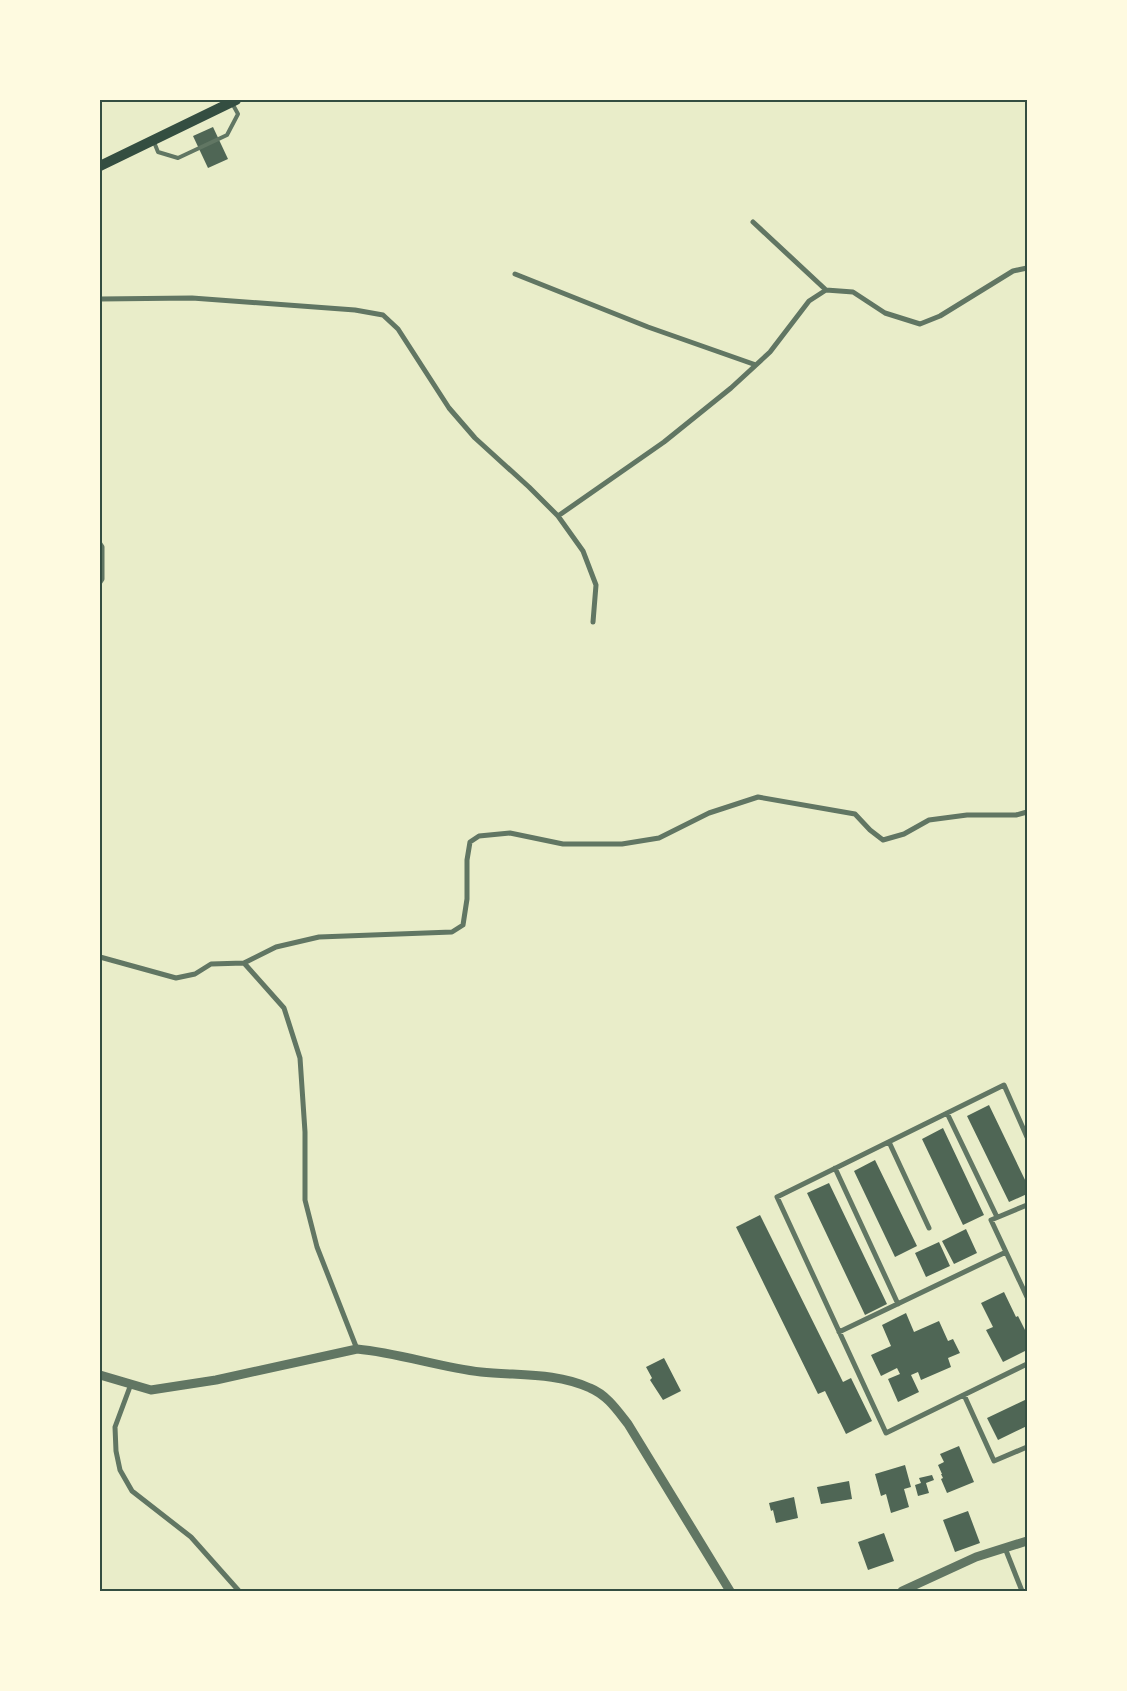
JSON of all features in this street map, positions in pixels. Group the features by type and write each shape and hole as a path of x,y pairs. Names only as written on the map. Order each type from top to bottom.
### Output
{"main road":[{"path":"100,166 234,101"}],"street":[{"path":"753,222 826,290"},
{"path":"558,516 664,442 731,388 770,352 808,301 826,290 853,292 885,313 920,324 940,316 1012,271 1027,268"},
{"path":"514,274 648,327 756,365"},
{"path":"100,299 192,298 355,310 383,315 398,329 449,408 474,438 529,487 558,516 583,551 596,585 593,622"},
{"path":"100,544 102,547 102,579 100,582"},
{"path":"100,957 176,978 195,974 211,964 244,963 276,947 319,937 452,932 463,925 467,899 467,860 470,842 479,836 510,833 563,844 622,844 659,838 709,813 758,797 855,814 870,830 883,840 904,834 929,820 967,815 1016,815 1027,812"},
{"path":"244,963 284,1008 300,1058 305,1132 305,1200 317,1247 357,1349"},
{"path":"1027,1137 1004,1085 777,1196 886,1433 1027,1364"},
{"path":"947,1113 997,1218"},
{"path":"889,1142 929,1228"},
{"path":"835,1168 898,1304"},
{"path":"1027,1205 991,1220 1027,1297"},
{"path":"839,1332 1006,1252"},
{"path":"100,1375 151,1390 216,1380 357,1349 375,1350 436,1365 481,1372 550,1376 570,1380 592,1388 610,1401 628,1424 730,1591"},
{"path":"131,1384 115,1427 116,1451 120,1470 132,1491 191,1537 239,1591"},
{"path":"964,1395 994,1462 1027,1447"},
{"path":"902,1591 976,1557 1027,1541"},
{"path":"1005,1548 1022,1591"}],"lane":[{"path":"153,140 158,152 178,158 227,134 238,114 234,101"}],"building":[{"path":"213,127 228,159 208,168 193,136"},
{"path":"989,1105 1027,1184 1027,1194 1009,1202 967,1116"},
{"path":"943,1128 984,1215 963,1225 922,1139"},
{"path":"875,1160 917,1246 895,1257 854,1171"},
{"path":"829,1183 887,1304 865,1315 807,1193"},
{"path":"760,1215 843,1382 851,1378 872,1421 846,1434 825,1391 818,1394 736,1227"},
{"path":"966,1229 977,1253 954,1264 942,1241"},
{"path":"939,1242 950,1266 926,1277 915,1253"},
{"path":"1004,1292 1027,1334 1027,1350 1003,1362 986,1330 993,1327 981,1303"},
{"path":"906,1313 914,1332 939,1321 948,1341 953,1339 960,1353 948,1358 951,1367 921,1380 918,1372 911,1375 919,1392 898,1402 888,1379 900,1374 897,1368 881,1376 871,1355 891,1346 882,1325"},
{"path":"664,1358 681,1391 663,1400 650,1380 652,1378 646,1367"},
{"path":"1027,1399 1027,1426 998,1440 987,1418"},
{"path":"959,1446 974,1482 947,1493 938,1465 944,1462 940,1454"},
{"path":"905,1465 911,1487 904,1489 909,1507 891,1513 886,1494 881,1496 875,1474"},
{"path":"932,1475 934,1480 926,1483 929,1493 918,1496 915,1485 921,1483 919,1478"},
{"path":"849,1481 852,1499 821,1504 817,1487"},
{"path":"794,1497 798,1518 776,1523 769,1503"},
{"path":"968,1511 980,1543 955,1552 943,1520"},
{"path":"884,1533 894,1561 868,1570 858,1542"}]}
